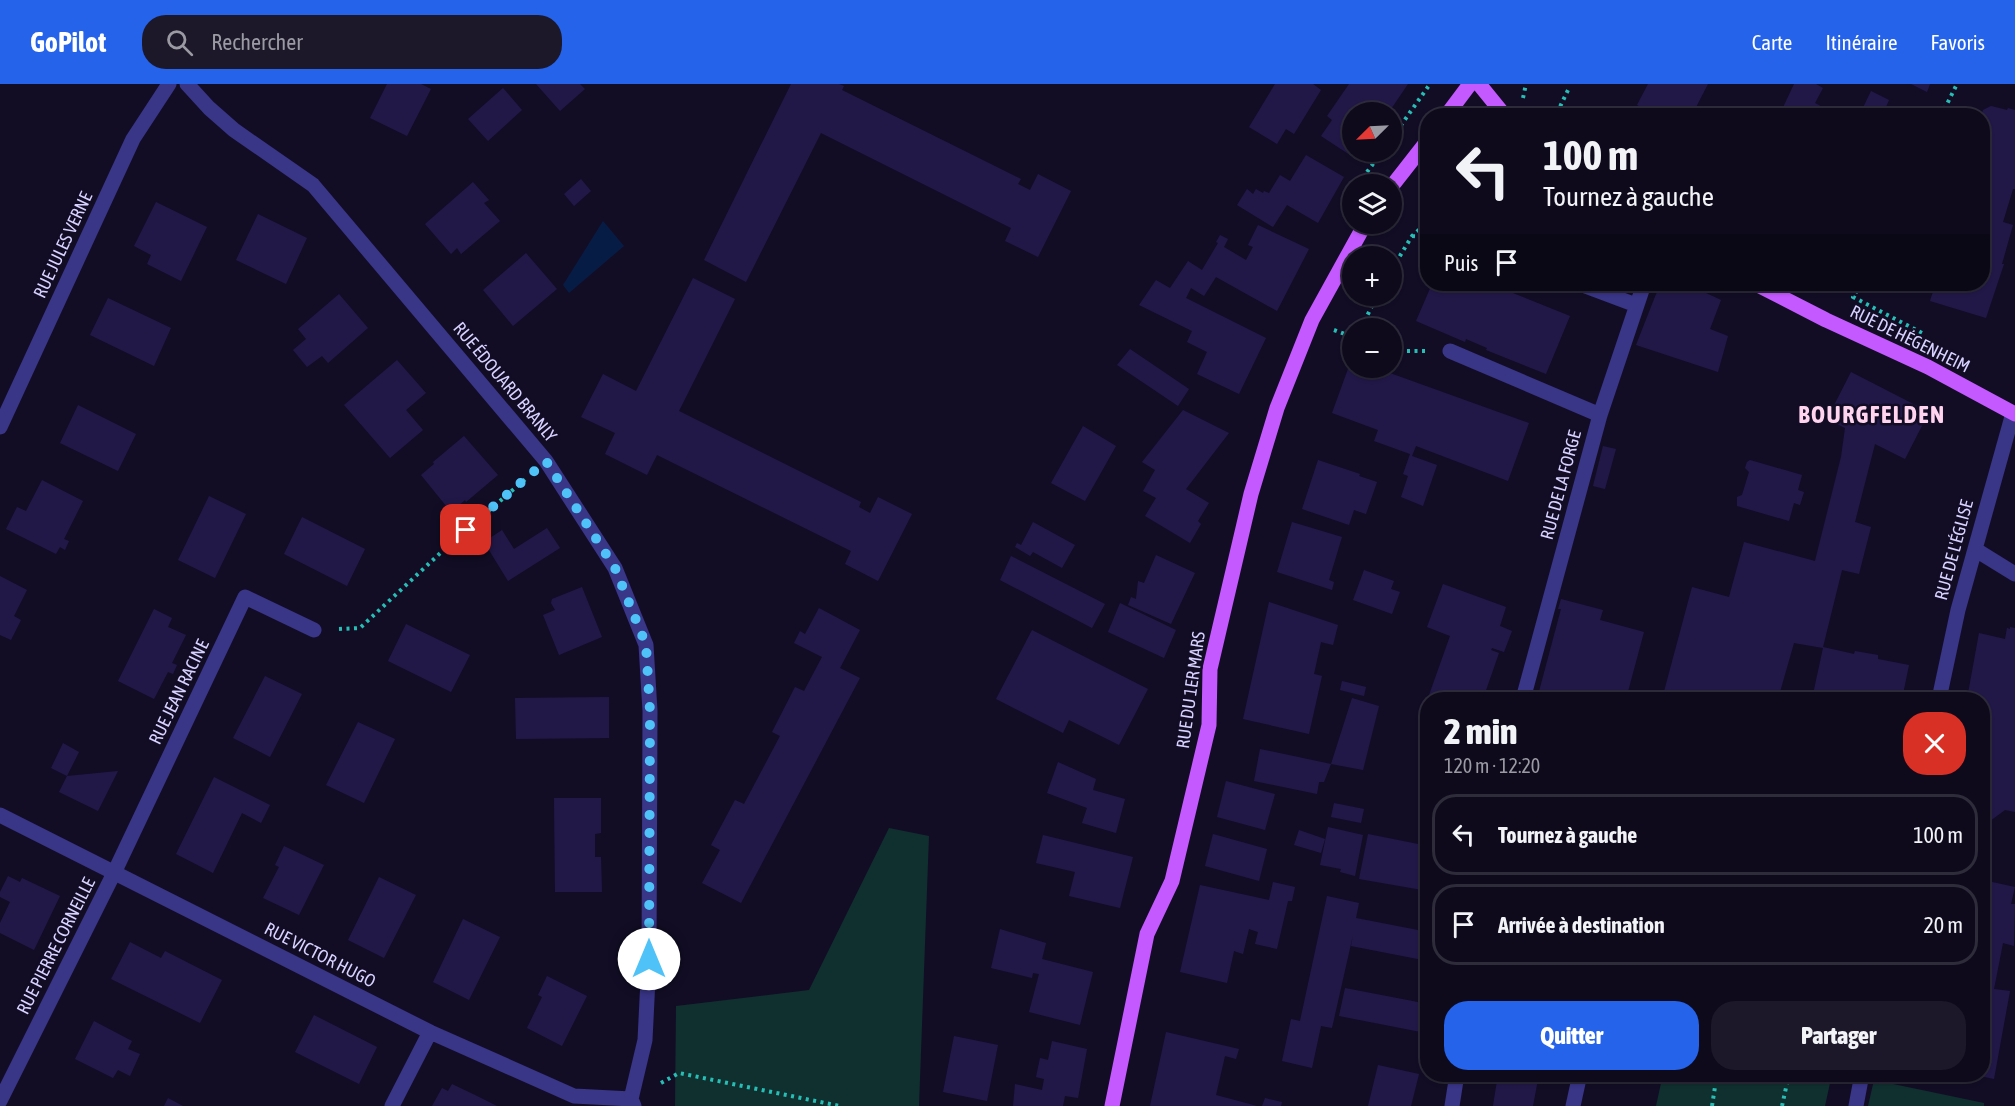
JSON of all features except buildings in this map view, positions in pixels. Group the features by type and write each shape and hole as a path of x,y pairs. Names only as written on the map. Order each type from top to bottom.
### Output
{"main road":[{"path":"1452,108 1470,84"},
{"path":"1479,84 1499,108"},
{"path":"1402,175 1420,154"},
{"name":"RUE DU 1ER MARS","path":"1112,1106 1148,934 1172,881 1209,725 1210,669 1251,494 1277,408 1312,320 1359,234"},
{"name":"RUE DE HÉGENHEIM","path":"1770,291 1928,367 2014,413"}],"street":[{"name":"RUE JULES VERNE","path":"0,427 133,139 169,84"},
{"name":"RUE ÉDOUARD BRANLY","path":"188,84 209,108 234,130 314,185 546,461 615,568 646,645 650,711 649,959 645,1040 633,1103"},
{"path":"1599,291 1636,305"},
{"name":"RUE DE LA FORGE","path":"1525,692 1600,415 1641,291"},
{"path":"1450,351 1600,415"},
{"name":"RUE DE L'ÉGLISE","path":"1940,692 1958,610 2014,413"},
{"path":"1976,550 2015,574"},
{"name":"RUE JEAN RACINE","path":"114,873 245,597 314,630"},
{"name":"RUE VICTOR HUGO","path":"0,815 430,1032 574,1096 633,1103"},
{"name":"RUE PIERRE CORNEILLE","path":"0,1101 114,873"},
{"path":"392,1106 430,1032"},
{"path":"1452,1106 1456,1082"},
{"path":"1573,1106 1578,1082"},
{"path":"1856,1106 1861,1082"}],"path":[{"path":"1402,124 1430,84"},
{"path":"1945,108 1957,84"},
{"path":"1559,108 1568,90"},
{"path":"1402,252 1412,236 1420,229"},
{"path":"1412,236 1420,236"},
{"path":"1853,297 1857,291"},
{"path":"1402,351 1450,351"},
{"path":"314,630 360,628 450,544 546,461"},
{"path":"633,1103 679,1073 840,1106"},
{"path":"1712,1106 1716,1082"},
{"path":"1782,1106 1787,1082"}],"green space":[{"path":"889,828 929,836 919,1106 675,1106 676,1006 809,990"},
{"path":"1661,1082 1830,1082 1825,1106 1656,1106"},
{"path":"1874,1082 1884,1082 1984,1103 1984,1106 1868,1106"}],"water":[{"path":"603,221 624,246 569,293 563,285"}],"district":[{"name":"BOURGFELDEN","path":"1872,415"}],"route":[{"path":"466,530 546,461 615,568 646,645 650,711 649,959"}]}
